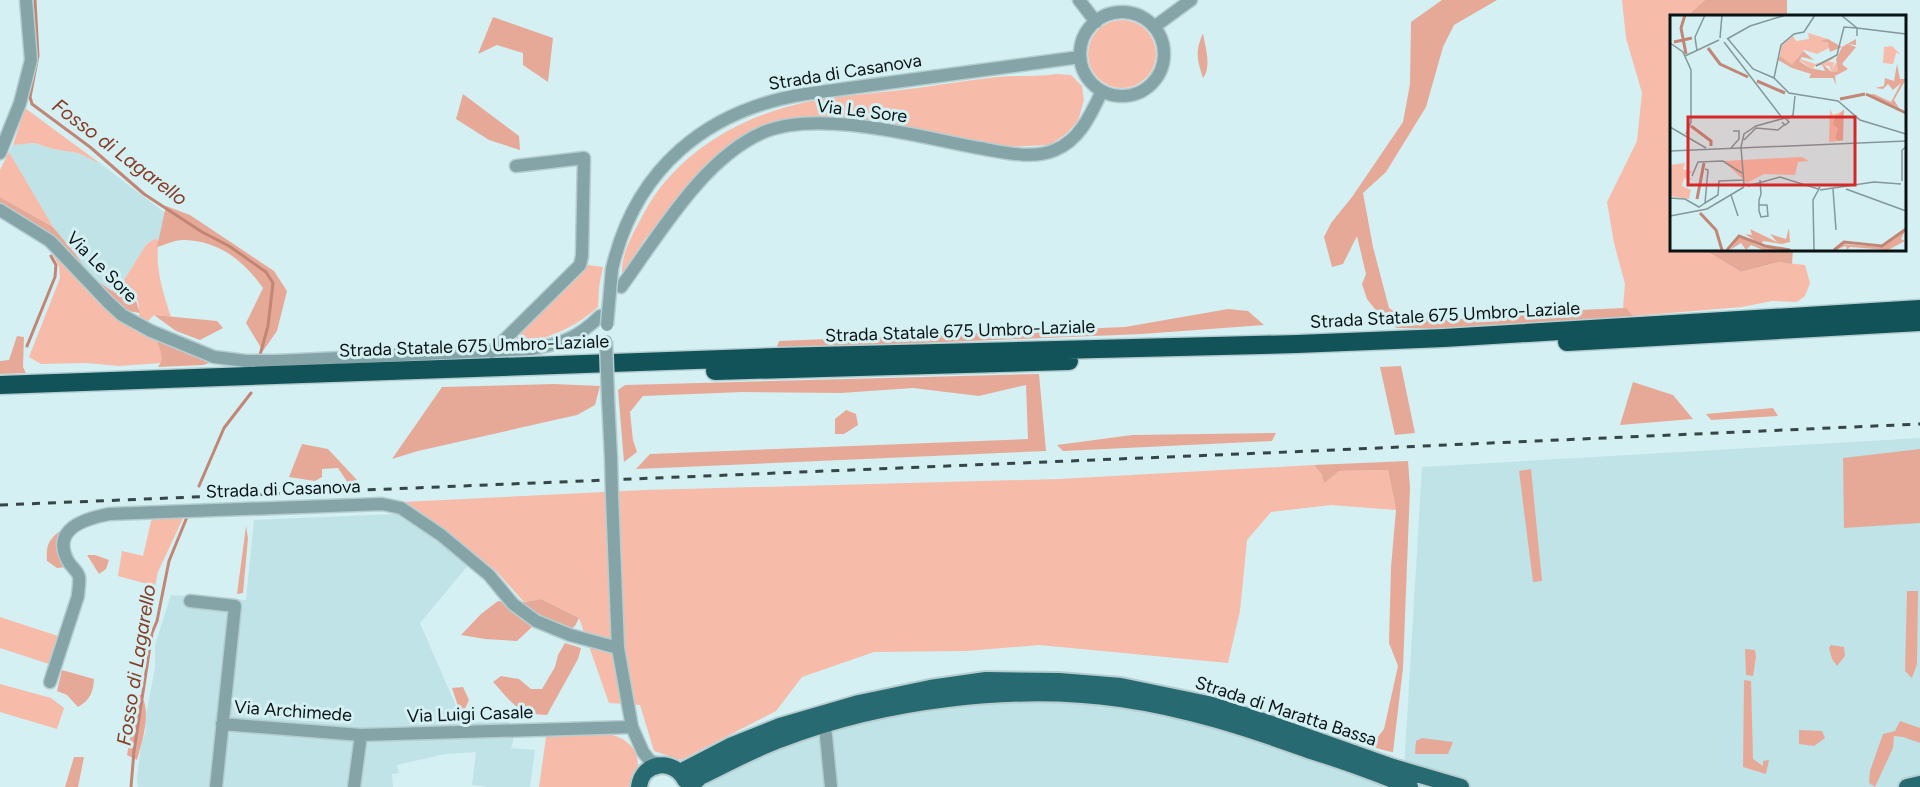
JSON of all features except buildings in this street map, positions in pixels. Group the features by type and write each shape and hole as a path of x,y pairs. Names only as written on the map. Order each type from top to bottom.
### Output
{"highway":[{"name":"Strada Statale 675 Umbro-Laziale","path":"0,385 789,356 1297,344 1444,338 1920,309"},
{"name":"Strada Statale 675 Umbro-Laziale","path":"0,396 273,384 1371,352 1920,322"}],"main road":[{"name":"Strada di Maratta Bassa","path":"685,782 730,746 780,726 859,703 986,680 1059,681 1121,686 1208,704 1393,767 1461,787"},
{"name":"Strada di Maratta Bassa","path":"685,782 782,738 861,715 930,701 988,694 1059,694 1118,699 1165,707 1264,734 1410,787"},
{"path":"640,782 651,767 664,765 685,782"},
{"path":"1906,787 1920,784"}],"street":[{"path":"0,153 20,103 31,60 26,0"},
{"path":"1079,0 1096,22"},
{"path":"1154,27 1191,0"},
{"path":"1126,13 1141,17 1154,27 1159,35 1164,54 1160,72 1148,87 1131,95 1111,95 1102,91 1087,77 1080,57 1084,38 1096,22 1110,14 1126,13"},
{"name":"Strada di Casanova","path":"50,682 78,596 79,573 69,563 63,543 75,524 109,514 382,504 401,508 456,547 489,575 513,603 536,621 570,635 618,648 604,321 618,245 629,217 661,168 687,144 739,111 779,98 1080,57"},
{"name":"Via Le Sore","path":"621,287 708,172 731,153 762,133 790,125 824,123 873,128 1014,154 1038,154 1054,151 1078,134 1102,91"},
{"path":"492,352 580,265 584,247 584,158 516,166"},
{"name":"Via Le Sore","path":"0,210 50,241 122,315 151,331 214,357 246,361 277,361 492,352 553,345 604,321"},
{"name":"Via Archimede","path":"190,601 235,606 216,787"},
{"path":"618,648 632,727 643,752 650,761 664,765"},
{"name":"Via Archimede","path":"222,724 361,735"},
{"path":"825,726 831,787"},
{"name":"Via Luigi Casale","path":"361,735 632,727"},
{"path":"354,787 361,735"},
{"path":"640,782 643,752"}],"shaded area":[{"path":"1442,0 1497,0 1454,25 1443,47 1426,107 1386,172 1363,193 1373,247 1389,308 1403,317 1420,313 1461,319 1530,312 1626,308 1633,316 1465,329 1397,328 1386,323 1367,299 1362,284 1366,274 1357,236 1343,264 1332,267 1324,237 1331,223 1352,197 1403,122 1410,84 1411,22"},
{"path":"1622,0 1705,0 1688,15 1670,15 1670,250 1705,250 1741,272 1779,262 1805,265 1810,283 1805,296 1797,302 1772,301 1742,307 1633,316 1623,308 1625,284 1614,243 1607,202 1637,141 1642,93 1626,38"},
{"path":"1705,0 1787,0 1787,15 1688,15"},
{"path":"493,17 553,38 548,82 523,65 523,53 497,45 478,54"},
{"path":"1129,20 1141,26 1150,35 1156,47 1154,67 1146,78 1129,88 1115,88 1098,78 1090,67 1088,47 1098,30 1109,22"},
{"path":"1203,33 1207,68 1203,78 1198,56"},
{"path":"1071,75 1082,86 1084,100 1078,121 1066,134 1050,145 1004,147 780,122 684,195 645,239 622,274 629,241 659,189 695,153 738,125 786,107 821,99 997,77"},
{"path":"463,94 519,136 520,150 489,140 456,119"},
{"path":"25,108 101,164 78,153 34,143 13,145"},
{"path":"34,143 78,153 101,164 165,213 159,240 154,239 146,245 124,280 116,284 113,291 91,276 62,239 40,208 9,152 13,145"},
{"path":"9,152 53,227 0,197 0,170"},
{"path":"0,197 53,227 91,276 112,291 116,284 124,280 132,288 140,313 127,311 111,298 40,228 0,204"},
{"path":"166,206 190,215 274,271 287,291 277,331 263,351 246,323 263,288 239,261 209,244 182,240 157,247"},
{"path":"154,239 159,240 158,269 171,317 154,315 148,321 139,317 136,297 124,280 146,245"},
{"path":"1705,250 1793,250 1792,264 1779,262 1741,272"},
{"path":"51,251 112,314 157,337 162,356 161,363 119,366 87,363 41,364 29,357 60,278 59,266"},
{"path":"588,265 603,267 598,307 589,315 557,333 534,341 510,345 512,338 570,285"},
{"path":"1228,309 1248,311 1264,325 1142,334 776,349 779,341 1125,327"},
{"path":"154,315 217,321 223,328 200,340 176,331"},
{"path":"17,336 24,337 23,367 26,373 0,374 0,361 9,360"},
{"path":"155,336 213,362 203,365 158,367 161,355"},
{"path":"1401,366 1415,433 1395,435 1380,367"},
{"path":"1039,374 1046,451 636,469 650,454 1028,439 1026,385 979,396 913,388 841,393 743,392 643,396 630,412 633,440 637,452 624,462 618,390 625,385"},
{"path":"1633,382 1673,395 1693,419 1620,425"},
{"path":"554,384 600,386 595,405 577,415 392,459 442,387"},
{"path":"1773,408 1778,416 1711,420 1706,414"},
{"path":"846,410 856,414 858,425 844,434 835,434 835,419"},
{"path":"1276,433 1272,441 1063,451 1057,445 1132,435"},
{"path":"1920,438 1920,787 1403,787 1422,467"},
{"path":"302,444 328,449 357,480 348,483 338,468 322,469 322,477 315,481 289,477"},
{"path":"1920,449 1920,523 1844,528 1843,458"},
{"path":"1408,461 1410,488 1403,668 1393,752 1374,747 1358,737 1377,738 1384,729 1398,666 1389,643 1391,567 1396,510 1388,470 1339,471 1324,483 1322,475 1314,465"},
{"path":"1314,465 1322,475 1339,471 1388,470 1396,510 1331,505 1271,512 1247,540 1240,611 1228,663 1039,645 966,651 874,652 802,677 776,711 681,760 654,751 640,705 609,703 579,618 541,599 524,602 496,571 461,543 402,502 645,490 1059,479"},
{"path":"1531,469 1542,581 1533,582 1519,471"},
{"path":"396,514 404,516 470,563 420,623 463,722 509,722 515,735 511,748 535,750 530,787 472,785 476,752 445,754 397,765 399,773 392,774 393,787 138,787 141,745 146,731 145,720 155,668 155,645 171,595 246,600 254,520"},
{"path":"158,515 184,516 158,572 155,586 118,576 122,551 143,556 151,521"},
{"path":"246,526 248,538 243,593 237,594"},
{"path":"60,531 67,567 57,568 47,561 47,551 50,540"},
{"path":"87,555 109,560 106,569 99,574"},
{"path":"1907,591 1918,591 1917,664 1912,678 1905,671"},
{"path":"541,599 579,618 575,626 560,637 532,627 517,641 461,635 481,614 498,601 514,604"},
{"path":"0,617 58,636 49,664 0,648"},
{"path":"565,643 581,648 578,659 547,715 522,710 493,682 501,676 519,679 531,689 542,689"},
{"path":"1831,645 1844,647 1845,656 1837,666 1832,659 1829,648"},
{"path":"1745,649 1755,650 1753,676 1746,675"},
{"path":"62,670 94,679 90,696 78,707 67,695 57,691"},
{"path":"1744,680 1751,681 1753,759 1763,766 1763,761 1769,760 1766,774 1743,767"},
{"path":"0,684 51,698 64,708 57,729 0,712"},
{"path":"463,687 469,700 464,711 458,706 452,688"},
{"path":"138,695 141,695 144,702 146,718 137,760 127,755"},
{"path":"999,701 1114,704 1262,738 1395,787 699,787 797,741 880,719"},
{"path":"1900,721 1920,728 1920,743 1894,736 1893,748 1875,787 1869,783 1870,771 1883,734 1895,731"},
{"path":"1799,730 1822,731 1825,738 1814,746 1799,744"},
{"path":"609,734 626,742 636,754 637,769 630,787 539,787 546,737"},
{"path":"1422,738 1453,742 1448,754 1415,754 1416,741"},
{"path":"74,757 84,757 78,787 65,787"}],"waterway":[{"name":"Fosso di Lagarello","path":"35,0 38,56 30,97 32,104 90,147 144,194 202,232 229,246 266,272 273,283 268,326 260,355"},
{"path":"27,346 55,277 56,265 51,256"},
{"name":"Fosso di Lagarello","path":"199,486 224,428 251,393"},
{"name":"Fosso di Lagarello","path":"131,787 134,751 152,633 157,621 169,561 187,517"}],"railway":[{"path":"0,505 1920,424"}]}
